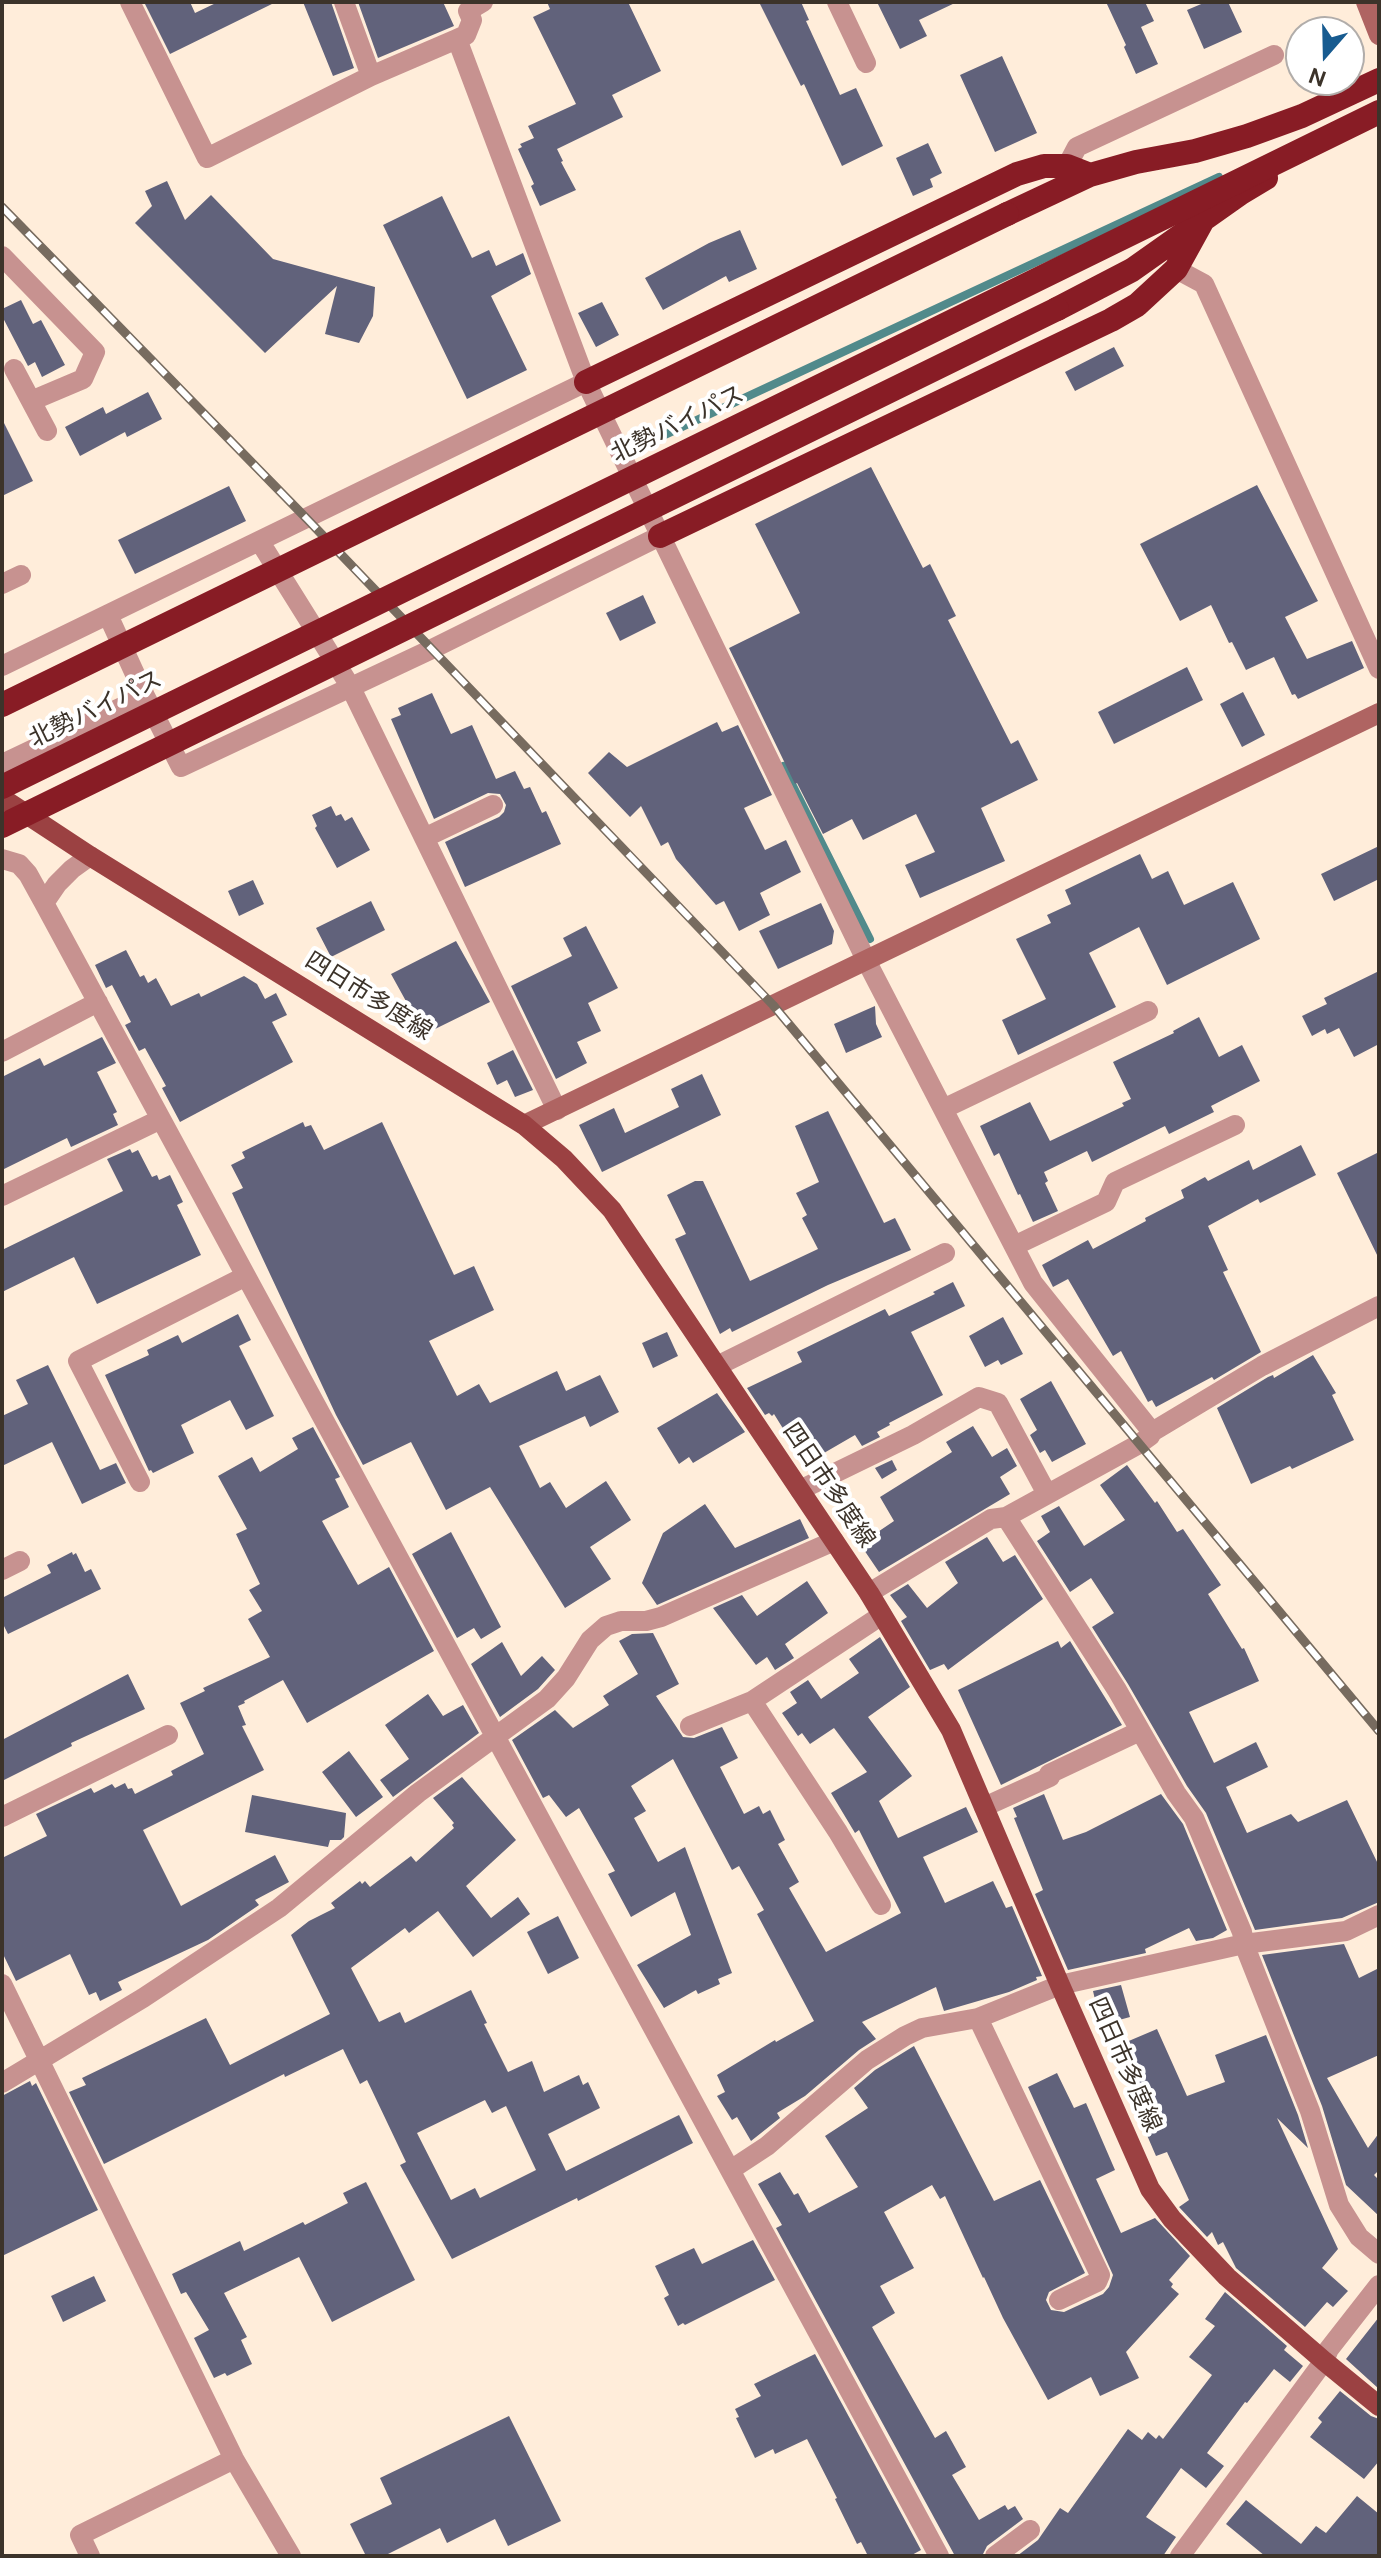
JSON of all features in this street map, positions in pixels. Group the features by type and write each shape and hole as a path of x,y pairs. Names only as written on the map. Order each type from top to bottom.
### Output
{"highway":[{"path":"586,382 1017,174 1044,166 1078,170 1195,151 1302,116 1379,80"},
{"name":"北勢バイパス","path":"2,787 1379,112"},
{"path":"2,826 1057,309 1132,270 1241,193 1284,167 1379,121"},
{"path":"2,705 1007,214 1078,170"},
{"path":"660,536 1137,305 1176,269 1203,220"}],"main road":[{"name":"四日市多度線","path":"2,798 90,856 524,1125 564,1159 612,1210 869,1593 951,1730 1150,2189 1172,2219 1227,2277 1379,2406"}],"street":[{"path":"130,2 207,158 371,76 466,35 472,20 468,11 483,2"},
{"path":"344,2 371,76"},
{"path":"837,2 866,63"},
{"path":"1366,2 1379,35"},
{"path":"457,39 586,382 867,962 1033,1283 1152,1432"},
{"path":"1078,170 1077,147 1274,55"},
{"path":"2,256 95,352 83,379 31,401"},
{"path":"1176,269 1204,284 1379,669"},
{"path":"14,369 47,431"},
{"path":"2,666 586,382"},
{"path":"108,615 181,767 432,649 660,536"},
{"path":"260,542 350,686 557,1110"},
{"path":"2,584 21,575"},
{"path":"2,764 145,696"},
{"path":"524,1125 1379,713"},
{"path":"424,838 493,805"},
{"path":"44,903 64,876 90,856"},
{"path":"2,859 19,864 28,874 939,2556"},
{"path":"2,1052 98,1002"},
{"path":"943,1109 1148,1011"},
{"path":"2,1196 161,1119"},
{"path":"1014,1246 1106,1202 1115,1182 1235,1125"},
{"path":"717,1366 945,1253"},
{"path":"140,1482 78,1361 246,1276"},
{"path":"869,1593 991,1519 1006,1517 1139,1444 1152,1432 1262,1366 1379,1306"},
{"path":"800,1490 913,1435 979,1397 998,1403 1047,1494"},
{"path":"1006,1517 1111,1679 1176,1793 1194,1818 1242,1932 1310,2111 1339,2205 1359,2237 1379,2254"},
{"path":"2,2083 143,1998 279,1908 418,1793 547,1699 566,1678 590,1640 606,1626 621,1621 646,1621 661,1617 834,1541"},
{"path":"690,1726 752,1701 882,1615"},
{"path":"752,1701 838,1832 881,1905"},
{"path":"984,1807 1140,1731"},
{"path":"2,1817 168,1735"},
{"path":"732,2169 767,2146 867,2060 922,2028 978,2018 1060,1985 1244,1944 1346,1931 1379,1915"},
{"path":"2,1984 234,2459 291,2556"},
{"path":"978,2018 1100,2275 1097,2282 1059,2300"},
{"path":"1180,2556 1324,2361 1329,2349 1379,2285"},
{"path":"90,2556 80,2535 234,2459"},
{"path":"995,2556 1030,2530"}],"building":[{"path":"144,2 190,2 195,13 218,2 276,2 170,54"},
{"path":"303,2 331,2 354,68 333,76"},
{"path":"358,2 443,2 454,26 378,58"},
{"path":"547,2 628,2 661,71 612,95 623,117 557,149 576,190 540,206 518,149 522,147 520,144 534,138 528,126 576,104 533,17 550,9"},
{"path":"759,2 801,2 809,20 806,21 840,95 856,88 883,146 842,166 804,84 801,86"},
{"path":"877,2 957,2 919,20 927,36 900,49"},
{"path":"1106,2 1145,2 1154,21 1141,27 1158,64 1136,74"},
{"path":"1206,2 1228,2 1242,32 1204,49 1187,10"},
{"path":"1002,56 1037,133 995,152 960,75"},
{"path":"928,143 942,173 930,179 933,187 913,196 896,158"},
{"path":"167,181 185,220 211,195 273,259 375,287 373,316 359,343 325,334 337,286 265,353 135,223 152,206 145,191"},
{"path":"442,196 472,258 489,250 496,266 523,253 531,274 491,296 527,370 467,399 383,225"},
{"path":"740,230 757,269 729,282 726,276 663,310 645,278"},
{"path":"21,300 33,324 41,320 65,365 42,377 35,362 28,366 2,316 2,309"},
{"path":"602,302 619,335 596,347 578,313"},
{"path":"1114,347 1124,366 1075,391 1065,372"},
{"path":"148,392 162,419 127,437 125,432 80,456 65,427 103,407 106,414"},
{"path":"2,419 33,481 2,496"},
{"path":"871,467 923,568 930,564 956,616 948,620 1011,744 1018,740 1038,780 981,808 1005,861 920,898 905,865 935,852 916,814 863,840 852,819 823,834 795,784 729,648 800,613 755,524"},
{"path":"1257,485 1318,601 1285,617 1307,659 1352,641 1364,668 1298,699 1295,694 1292,695 1274,657 1246,670 1211,605 1180,621 1140,544"},
{"path":"229,486 246,521 135,574 118,540"},
{"path":"643,595 656,623 620,641 606,613"},
{"path":"1187,667 1203,700 1114,744 1098,712"},
{"path":"1243,692 1265,735 1242,747 1220,704"},
{"path":"432,693 451,734 472,725 496,779 515,771 524,789 530,787 542,813 546,811 561,844 465,887 445,842 499,817 506,805 500,794 488,793 434,819 391,719 401,715 398,708"},
{"path":"717,722 722,732 738,725 772,795 744,808 765,850 786,840 801,872 760,893 770,915 739,931 724,901 716,905 676,859 668,842 661,846 641,806 630,817 588,773 609,752 627,767"},
{"path":"331,806 336,816 341,814 345,821 352,817 370,850 337,868 315,828 312,815"},
{"path":"1379,846 1379,879 1334,901 1321,874"},
{"path":"1140,854 1152,879 1168,871 1184,905 1233,882 1260,939 1167,985 1139,927 1089,953 1116,1007 1018,1055 1002,1020 1046,999 1016,939 1051,923 1047,915 1071,904 1065,890"},
{"path":"253,880 264,904 239,916 228,891"},
{"path":"371,901 385,930 331,957 316,928"},
{"path":"821,903 834,931 832,944 778,969 759,931"},
{"path":"586,926 618,988 588,1003 601,1031 577,1042 587,1063 556,1079 511,986 572,956 563,938"},
{"path":"456,941 490,1002 423,1032 391,974"},
{"path":"126,950 140,977 144,975 148,983 156,978 171,1006 199,993 201,997 244,976 257,984 265,999 276,993 287,1015 272,1022 293,1062 180,1122 162,1088 166,1086 145,1048 139,1051 125,1025 131,1022 112,985 106,988 95,965"},
{"path":"1379,971 1379,1044 1354,1057 1339,1028 1327,1034 1325,1029 1312,1036 1302,1016 1327,1004 1324,998"},
{"path":"875,1006 876,1024 882,1037 846,1053 834,1024"},
{"path":"1199,1017 1219,1057 1242,1045 1260,1081 1211,1106 1214,1112 1169,1134 1165,1126 1092,1162 1087,1151 1044,1172 1048,1181 1045,1183 1058,1211 1033,1222 999,1153 994,1156 980,1126 1030,1102 1050,1141 1124,1106 1122,1103 1131,1099 1113,1062 1174,1033"},
{"path":"102,1037 116,1063 97,1072 117,1112 113,1114 118,1125 71,1147 67,1138 2,1170 2,1077 40,1058 44,1066"},
{"path":"513,1050 533,1090 515,1097 507,1080 497,1085 487,1063"},
{"path":"702,1074 721,1115 602,1172 579,1125 614,1108 625,1133 679,1107 671,1089"},
{"path":"828,1111 884,1223 895,1218 911,1250 828,1285 732,1332 730,1328 720,1334 675,1239 686,1234 667,1195 695,1181 703,1181 750,1281 818,1249 802,1218 807,1215 796,1193 819,1182 795,1126"},
{"path":"303,1122 305,1127 311,1125 324,1150 382,1122 454,1275 474,1266 494,1310 429,1341 457,1396 479,1384 490,1403 557,1371 566,1391 600,1375 619,1412 590,1427 585,1416 519,1446 540,1488 550,1482 566,1508 606,1481 631,1520 590,1547 611,1579 565,1608 490,1487 446,1510 411,1442 363,1465 336,1415 232,1193 243,1188 231,1165 245,1158 242,1152"},
{"path":"1301,1145 1316,1175 1260,1203 1258,1199 1208,1226 1228,1270 1223,1272 1261,1352 1214,1380 1212,1377 1156,1407 1152,1400 1148,1402 1121,1351 1113,1356 1068,1279 1053,1287 1042,1265 1088,1240 1093,1249 1146,1221 1145,1218 1184,1198 1181,1190 1205,1177 1208,1181 1249,1160 1253,1170"},
{"path":"130,1149 132,1153 138,1150 152,1177 157,1175 159,1180 170,1175 183,1202 177,1205 201,1255 97,1304 74,1257 2,1292 2,1250 123,1191 107,1159"},
{"path":"1379,1152 1379,1259 1337,1173"},
{"path":"953,1282 965,1306 911,1332 943,1395 889,1423 877,1432 880,1437 862,1446 855,1435 805,1464 774,1414 765,1415 747,1388 802,1362 797,1352 885,1309 889,1316"},
{"path":"238,1314 251,1340 239,1346 274,1416 246,1430 230,1400 181,1425 194,1453 153,1473 149,1471 105,1375 149,1355 147,1350 178,1335 182,1343"},
{"path":"1003,1317 1023,1354 1001,1365 998,1360 985,1367 969,1336"},
{"path":"667,1332 678,1356 653,1368 642,1343"},
{"path":"1313,1355 1336,1393 1332,1395 1354,1440 1251,1484 1217,1408 1268,1377 1273,1375 1274,1378"},
{"path":"48,1365 100,1470 116,1463 126,1483 82,1504 52,1442 2,1466 2,1416 28,1404 16,1380"},
{"path":"1051,1381 1086,1444 1052,1462 1045,1450 1040,1453 1030,1435 1037,1430 1020,1399"},
{"path":"717,1393 745,1432 693,1463 689,1457 679,1464 657,1428"},
{"path":"973,1426 992,1457 1007,1448 1017,1466 1000,1477 1010,1494 879,1572 860,1544 894,1521 880,1497 952,1452 946,1442"},
{"path":"313,1427 340,1477 335,1479 349,1507 322,1521 358,1585 389,1567 434,1651 307,1723 283,1680 244,1701 238,1706 246,1725 242,1726 264,1770 143,1830 181,1906 275,1855 289,1882 255,1900 259,1905 208,1940 118,1982 122,1990 100,2001 96,1992 89,1995 70,1954 16,1981 2,1952 2,1858 47,1836 36,1814 91,1788 94,1793 112,1784 115,1788 125,1783 135,1794 173,1775 171,1771 204,1754 180,1703 205,1691 203,1688 270,1657 248,1619 262,1611 249,1590 260,1584 236,1534 247,1529 218,1476 252,1457 260,1472 298,1449 292,1438"},
{"path":"892,1460 897,1470 882,1479 875,1468"},
{"path":"1127,1465 1155,1503 1157,1501 1177,1532 1183,1529 1221,1585 1208,1594 1244,1648 1259,1681 1189,1712 1214,1763 1256,1742 1268,1767 1226,1787 1247,1833 1291,1814 1298,1822 1347,1800 1379,1866 1379,1902 1342,1918 1255,1930 1206,1813 1092,1627 1114,1613 1091,1578 1070,1592 1037,1541 1050,1532 1041,1516 1059,1506 1084,1546 1125,1520 1100,1485"},
{"path":"705,1504 735,1548 800,1519 809,1538 657,1605 642,1583 663,1533"},
{"path":"451,1532 501,1627 481,1639 474,1628 457,1638 412,1554"},
{"path":"987,1537 1003,1562 1015,1555 1043,1599 948,1670 944,1664 930,1670 901,1621 907,1617 890,1595 908,1584 927,1608 958,1583 945,1562"},
{"path":"72,1552 73,1555 76,1553 85,1572 91,1569 101,1589 8,1634 2,1622 2,1598 51,1573 47,1565"},
{"path":"807,1581 828,1613 785,1644 794,1658 775,1670 767,1657 756,1665 713,1608 742,1595 757,1616"},
{"path":"653,1633 679,1684 656,1696 683,1737 694,1738 722,1727 738,1758 720,1767 744,1814 759,1806 763,1814 770,1810 785,1840 778,1844 799,1882 789,1888 826,1952 901,1913 859,1830 855,1833 831,1793 867,1772 834,1728 810,1744 802,1733 798,1736 782,1713 797,1703 790,1692 808,1680 821,1699 859,1673 849,1659 880,1637 910,1687 868,1717 912,1776 879,1801 898,1838 966,1807 978,1832 923,1857 945,1903 993,1881 1006,1908 1012,1906 1042,1976 1009,1992 944,2011 936,1987 862,2022 876,2039 805,2096 777,2113 780,2118 751,2141 737,2117 732,2120 717,2096 725,2092 717,2075 814,2021 757,1914 764,1910 739,1866 732,1870 673,1759 631,1786 646,1811 634,1818 658,1862 685,1847 732,1973 718,1979 720,1984 698,1994 696,1990 664,2008 637,1965 691,1935 675,1892 631,1917 608,1874 615,1871 579,1808 566,1817 549,1795 543,1798 512,1740 555,1710 573,1728 609,1705 603,1696 638,1674 619,1641 632,1634"},
{"path":"1058,1641 1061,1648 1070,1641 1122,1725 1001,1785 958,1690"},
{"path":"502,1642 521,1676 542,1656 555,1670 538,1689 500,1717 471,1664"},
{"path":"128,1674 145,1709 71,1743 72,1746 2,1781 2,1740"},
{"path":"428,1694 443,1716 463,1705 479,1733 393,1797 380,1780 409,1759 385,1725"},
{"path":"349,1751 383,1797 356,1817 322,1772"},
{"path":"462,1777 516,1840 466,1886 491,1918 518,1897 530,1914 473,1957 438,1911 409,1933 405,1928 351,1968 379,2022 400,2012 405,2023 471,1990 508,2072 532,2061 544,2092 579,2075 583,2085 588,2082 600,2108 548,2134 566,2171 679,2115 693,2143 452,2259 400,2165 406,2162 367,2080 360,2084 343,2049 285,2077 284,2074 104,2164 69,2092 86,2085 82,2078 206,2018 230,2065 330,2014 291,1935 309,1921 335,1908 331,1903 360,1881 362,1884 365,1881 370,1887 411,1856 416,1862 454,1828 454,1823 433,1798","holes":["485,2100 492,2113 506,2106 536,2170 480,2198 475,2188 451,2200 417,2133"]},
{"path":"1044,1794 1063,1840 1086,1832 1161,1794 1183,1824 1227,1930 1213,1938 1196,1941 1189,1928 1145,1949 1146,1953 1068,1970 1035,1894 1043,1890 1014,1818 1017,1817 1013,1808"},
{"path":"252,1795 346,1813 344,1837 330,1840 328,1847 245,1832"},
{"path":"558,1916 579,1958 548,1974 527,1932"},
{"path":"1344,1944 1359,1978 1379,1968 1379,2055 1327,2078 1368,2148 1379,2133 1379,2170 1374,2175 1379,2180 1379,2216 1346,2185 1322,2106 1262,1955"},
{"path":"1121,1985 1130,2017 1101,2025 1093,1991"},
{"path":"1157,2029 1187,2096 1225,2082 1215,2055 1266,2035 1308,2148 1277,2118 1338,2249 1322,2268 1348,2291 1333,2307 1327,2302 1305,2327 1236,2268 1223,2242 1218,2245 1212,2232 1207,2237 1179,2207 1189,2200 1167,2152 1156,2156 1143,2126 1152,2123 1131,2076 1138,2073 1124,2043"},
{"path":"914,2046 994,2201 1040,2180 1085,2273 1049,2292 1046,2300 1051,2310 1064,2312 1103,2294 1113,2275 1028,2087 1057,2073 1074,2108 1086,2103 1115,2170 1096,2179 1121,2233 1155,2218 1190,2256 1169,2280 1173,2284 1171,2287 1179,2294 1126,2352 1139,2378 1100,2396 1091,2377 1048,2400 1003,2318 945,2196 940,2199 932,2185 884,2212 914,2268 880,2286 895,2313 872,2327 935,2438 946,2431 966,2467 952,2475 979,2520 1005,2505 1008,2510 1015,2506 1023,2519 987,2546 982,2556 955,2556 776,2228 782,2225 758,2184 780,2172 794,2195 798,2193 809,2213 858,2187 825,2136 868,2108 854,2088 875,2070"},
{"path":"30,2081 32,2086 36,2083 98,2210 2,2256 2,2096"},
{"path":"366,2182 415,2280 332,2322 299,2257 224,2293 247,2337 241,2340 252,2364 227,2376 225,2373 214,2378 194,2338 209,2330 186,2292 181,2294 172,2274 240,2241 244,2251 303,2222 305,2225 348,2203 343,2193"},
{"path":"753,2240 775,2280 678,2326 664,2298 669,2295 655,2266 694,2248 702,2264"},
{"path":"94,2276 106,2301 63,2322 51,2296"},
{"path":"1225,2292 1287,2346 1284,2350 1303,2366 1290,2382 1274,2369 1245,2402 1207,2453 1224,2466 1206,2488 1181,2468 1146,2517 1176,2537 1163,2556 1017,2556 1038,2540 1060,2508 1068,2513 1128,2429 1142,2440 1148,2432 1156,2439 1159,2435 1163,2439 1212,2375 1189,2357 1215,2326 1205,2319"},
{"path":"1379,2317 1379,2389 1346,2359"},
{"path":"815,2354 921,2550 910,2556 868,2556 861,2542 857,2544 807,2439 775,2454 773,2449 755,2458 736,2418 739,2417 735,2409 761,2396 754,2384"},
{"path":"1340,2391 1379,2419 1379,2461 1364,2479 1310,2437 1322,2422 1318,2418"},
{"path":"509,2416 561,2521 508,2546 495,2519 447,2543 440,2528 384,2556 366,2556 350,2524 392,2504 380,2478"},
{"path":"1357,2496 1379,2514 1379,2556 1265,2556 1226,2524 1246,2500 1301,2544 1316,2526 1326,2533"}],"waterway":[{"path":"628,457 626,453 1219,177"},
{"path":"783,766 870,939"}],"railway":[{"path":"2,207 307,519 773,1005 1379,1731"}]}
